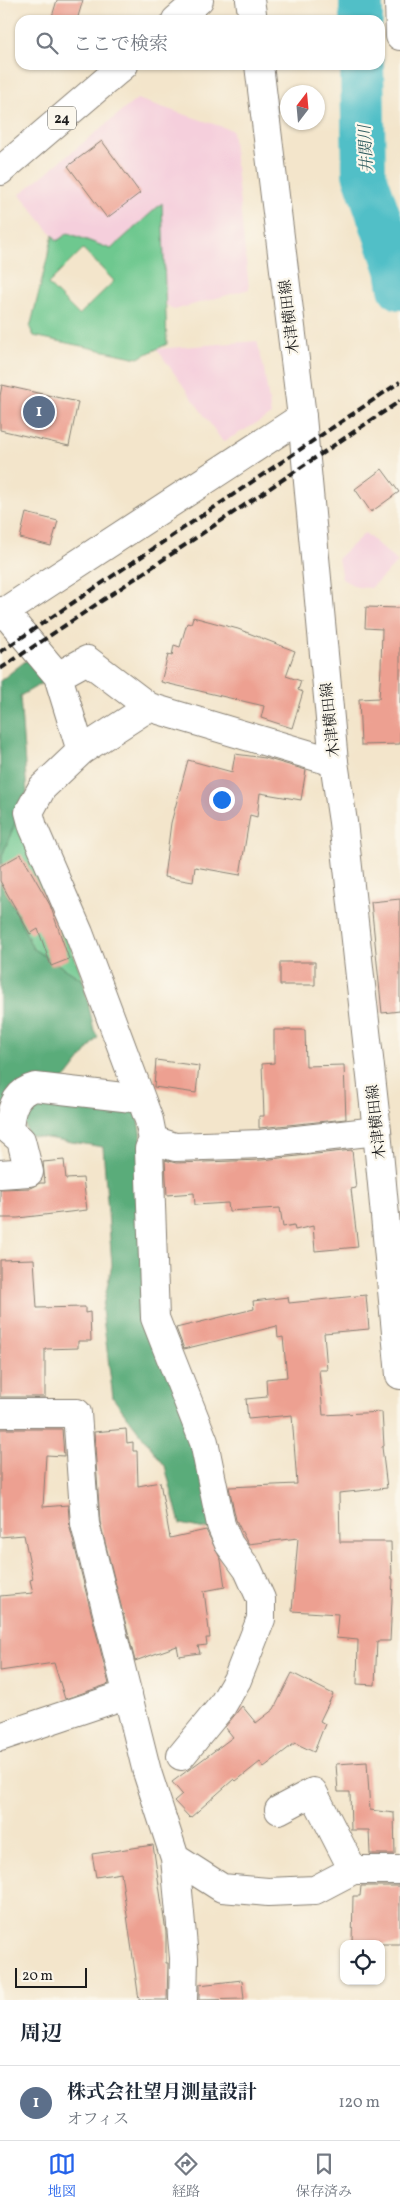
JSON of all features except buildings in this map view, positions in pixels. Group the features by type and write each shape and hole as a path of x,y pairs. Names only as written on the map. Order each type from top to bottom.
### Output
{"main road":[{"path":"182,15 199,0"},
{"path":"250,0 252,15"},
{"path":"398,0 400,36"},
{"name":"24","path":"0,171 118,70"},
{"name":"木津横田線","path":"260,70 302,417 334,762 343,822 377,1131 400,1375"},
{"path":"80,751 58,676 2,612 302,417"},
{"path":"58,676 87,660 149,707 334,762"},
{"path":"149,707 80,751 42,788 29,812 33,827 79,933 141,1099 154,1140 149,1149 155,1318 204,1442 221,1525 230,1544 248,1570 262,1599 261,1619 237,1680 222,1706 181,1756"},
{"path":"0,1174 30,1172 21,1140 4,1127 17,1098 25,1090 35,1087 141,1099"},
{"path":"154,1140 175,1147 261,1144 377,1131"},
{"path":"0,1413 77,1413 85,1524 147,1772 175,1858 184,1958 183,2000"},
{"path":"0,1737 128,1694"},
{"path":"279,1810 313,1792 353,1870"},
{"path":"175,1858 222,1888 268,1892 315,1890 353,1870 400,1870"}],"shaded area":[{"path":"137,99 232,130 249,289 174,310 164,303 162,204 110,249 68,234 57,241 20,194"},
{"path":"257,341 264,369 271,415 223,442 157,349"},
{"path":"365,533 398,562 371,588 357,587 342,579 338,558"}],"green space":[{"path":"162,203 167,344 138,358 34,336 30,328 53,235 57,241 68,233 111,249","holes":["83,249 114,281 79,315 48,284"]},
{"path":"28,659 33,668 53,677 20,696 27,793 2,856 2,882 33,949 83,980 94,1030 98,1037 67,1077 0,1108 0,681"},
{"path":"19,808 83,980 33,949 2,882 2,856"},
{"path":"30,1095 136,1108 143,1149 145,1313 197,1444 220,1532 180,1524 165,1466 113,1398 102,1310 112,1265 103,1147 28,1135 21,1112"}],"waterway":[{"name":"井関川","path":"361,0 361,15"},
{"name":"井関川","path":"362,70 364,173 397,269 400,288"}],"railway":[{"path":"0,652 400,382"},
{"path":"0,669 400,401"}],"place":[{"name":"株式会社望月測量設計","path":"39,412"}]}
